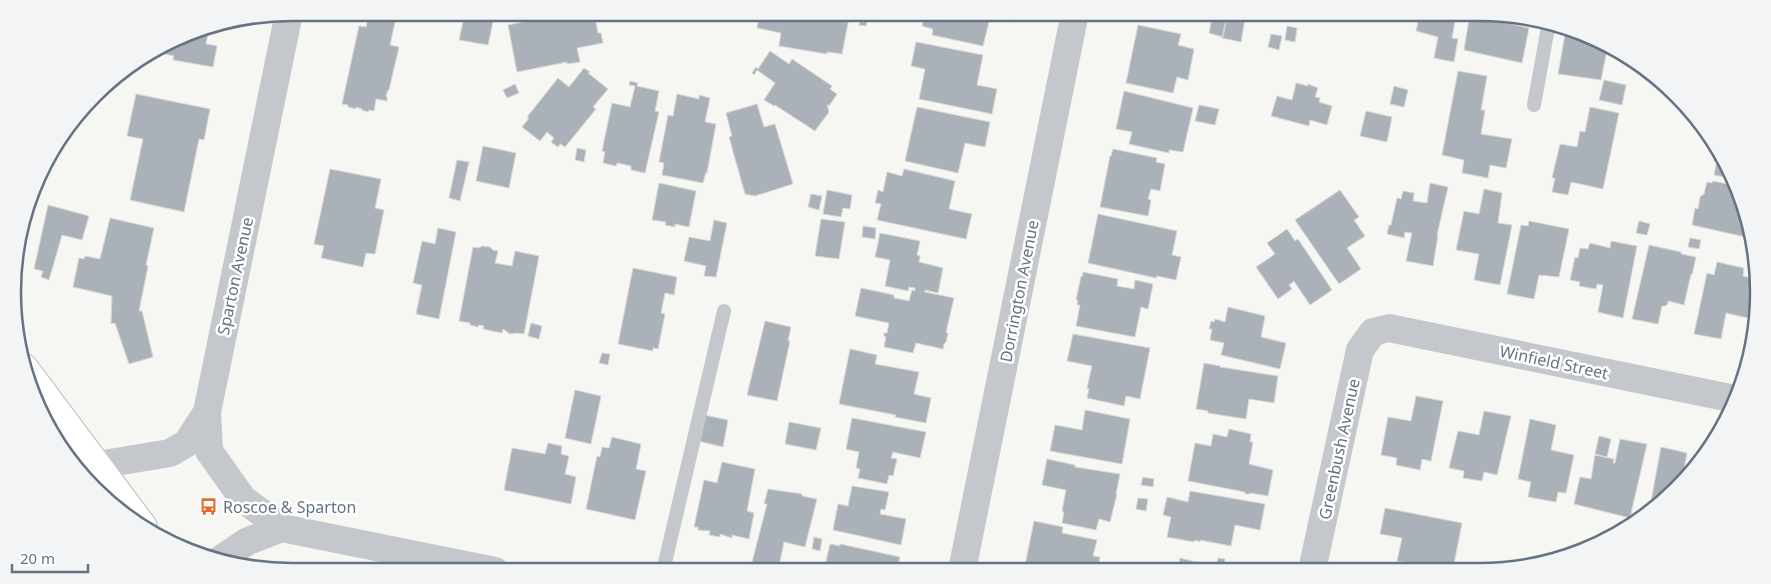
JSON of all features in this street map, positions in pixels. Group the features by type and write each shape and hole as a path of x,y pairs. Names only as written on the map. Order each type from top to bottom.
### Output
{"main road":[{"path":"39,388 130,509"}],"street":[{"name":"Sparton Avenue","path":"98,465 170,453 187,443 207,412 287,21"},
{"name":"Dorrington Avenue","path":"963,563 1073,21"},
{"name":"Winfield Street","path":"1373,332 1389,328 1728,398"},
{"name":"Greenbush Avenue","path":"1314,563 1360,350 1373,332"},
{"path":"207,412 208,451 243,499 282,528 455,563"},
{"path":"227,555 248,542 282,528"}],"lane":[{"path":"1534,105 1548,30"},
{"path":"665,563 724,311"}],"building":[{"path":"367,21 395,21 390,45 399,47 386,96 387,101 376,99 374,111 369,110 368,112 342,104 359,26 366,27"},
{"path":"463,21 493,21 488,45 459,40"},
{"path":"528,21 596,21 598,33 601,33 603,43 577,48 580,62 567,64 567,62 517,72 508,25"},
{"path":"758,21 848,21 842,54 827,52 827,54 779,46 781,33 757,28"},
{"path":"860,21 867,21 866,26 859,25"},
{"path":"923,21 989,21 983,46 932,35 933,29 922,26"},
{"path":"1211,21 1226,21 1223,37 1209,33"},
{"path":"1226,21 1245,21 1241,42 1222,38"},
{"path":"1418,21 1455,21 1452,38 1458,39 1454,62 1434,58 1438,37 1416,31"},
{"path":"1469,21 1497,22 1529,28 1522,63 1464,50"},
{"path":"1138,25 1181,34 1178,45 1194,49 1188,80 1177,77 1173,93 1126,83"},
{"path":"1287,26 1297,28 1295,42 1285,40"},
{"path":"1271,34 1282,36 1279,50 1268,47"},
{"path":"208,35 206,44 217,46 213,67 173,60 174,56 164,54"},
{"path":"1565,36 1606,53 1601,80 1558,74"},
{"path":"916,42 983,55 977,85 997,89 992,114 919,99 925,69 911,66"},
{"path":"770,51 789,64 792,59 832,86 830,89 837,94 829,106 827,104 829,112 815,131 764,100 775,83 757,70 754,75 752,73 756,67 758,69"},
{"path":"584,68 608,89 593,107 596,109 565,147 560,144 558,147 551,142 554,138 547,132 540,141 522,127 529,118 527,117 558,78 569,87"},
{"path":"1458,71 1487,76 1481,110 1485,110 1481,134 1512,139 1506,168 1490,165 1488,178 1462,173 1464,160 1442,155"},
{"path":"1604,80 1626,85 1622,105 1599,100"},
{"path":"630,81 638,83 637,86 659,91 655,111 659,112 645,173 631,170 631,166 617,163 616,166 603,163 605,152 602,151 612,103 630,107 635,86 629,85"},
{"path":"1296,83 1308,86 1308,84 1318,88 1315,97 1320,98 1319,102 1332,106 1327,125 1310,120 1309,126 1271,116 1277,96 1292,100"},
{"path":"515,84 519,93 507,98 503,90"},
{"path":"1394,86 1408,90 1404,107 1390,104"},
{"path":"1124,91 1193,108 1183,152 1169,150 1169,153 1129,144 1132,132 1116,129"},
{"path":"136,94 210,109 204,140 199,139 184,212 130,200 143,139 127,136"},
{"path":"677,94 699,99 699,95 710,98 705,122 716,124 707,173 703,183 662,175 664,163 659,162 668,115 673,116"},
{"path":"757,104 764,127 775,124 793,184 755,196 745,194 729,137 732,136 726,113"},
{"path":"1199,105 1219,109 1215,125 1195,121"},
{"path":"917,107 990,122 985,147 965,143 958,173 905,161"},
{"path":"1590,107 1619,113 1603,189 1571,182 1568,195 1552,192 1555,178 1552,178 1560,144 1577,147 1580,131 1585,132"},
{"path":"1366,111 1392,117 1387,142 1360,136"},
{"path":"483,146 516,153 509,188 476,181"},
{"path":"577,148 586,150 584,162 575,160"},
{"path":"1113,149 1157,158 1156,162 1165,164 1160,191 1151,189 1148,199 1151,200 1148,216 1100,207"},
{"path":"457,160 469,162 460,201 449,198"},
{"path":"1717,163 1724,177 1714,175"},
{"path":"330,169 381,179 375,208 384,210 375,254 366,253 363,267 321,258 324,246 314,244"},
{"path":"904,169 955,181 949,209 972,214 966,239 877,220 881,204 875,203 878,190 883,192 887,172 902,176"},
{"path":"1713,181 1727,184 1744,237 1692,225 1695,208 1698,209 1700,197 1704,194 1707,182 1712,183"},
{"path":"659,183 696,191 689,227 675,224 675,227 665,225 666,222 652,220"},
{"path":"1430,183 1448,187 1437,235 1433,266 1406,261 1412,233 1405,232 1404,238 1387,234 1397,198 1401,199 1403,191 1414,193 1413,201 1427,203"},
{"path":"1484,189 1502,193 1498,223 1512,225 1500,285 1474,280 1479,254 1456,250 1464,211 1479,214"},
{"path":"827,190 852,195 850,209 843,208 841,217 823,214"},
{"path":"1340,190 1359,217 1354,220 1365,236 1347,248 1361,269 1339,284 1295,220"},
{"path":"811,194 822,196 819,210 808,207"},
{"path":"48,205 89,216 82,240 62,235 49,280 41,277 43,271 34,269"},
{"path":"1098,214 1177,231 1172,255 1181,257 1176,280 1157,276 1156,278 1088,263"},
{"path":"110,218 154,228 139,311 142,311 153,357 129,364 115,323 111,324 112,296 73,287 79,258 84,259 85,256 100,259"},
{"path":"821,219 845,222 839,259 815,256"},
{"path":"714,220 727,223 716,277 704,276 706,266 684,261 689,237 710,241"},
{"path":"1529,221 1569,229 1559,277 1539,275 1534,299 1507,294 1521,225 1528,226"},
{"path":"1639,221 1650,224 1647,235 1636,233"},
{"path":"863,226 876,228 875,239 862,237"},
{"path":"438,228 456,232 439,319 416,314 422,285 413,283 422,241 435,244"},
{"path":"1287,229 1295,241 1298,239 1332,290 1310,305 1294,281 1289,285 1292,289 1278,299 1256,267 1275,254 1267,243"},
{"path":"880,233 920,241 917,255 920,256 919,262 943,268 938,293 925,290 925,292 954,298 946,332 948,334 943,349 916,343 913,353 884,347 886,337 884,333 887,333 889,323 855,316 861,288 894,295 894,298 909,301 912,290 915,291 915,288 909,287 908,291 885,286 890,260 875,257"},
{"path":"1690,238 1701,240 1699,249 1688,247"},
{"path":"1611,241 1637,246 1623,318 1598,312 1603,285 1597,284 1596,289 1579,286 1580,282 1570,280 1575,257 1578,258 1580,248 1588,249 1590,243 1610,248"},
{"path":"1649,245 1696,257 1684,305 1668,301 1668,304 1662,306 1658,324 1632,319"},
{"path":"482,246 498,251 495,263 512,266 515,251 539,256 524,334 510,334 503,329 502,333 483,329 484,326 479,325 478,327 459,321 473,247 479,248"},
{"path":"1717,262 1744,268 1743,276 1749,278 1748,318 1726,313 1721,339 1694,334 1707,273 1714,275"},
{"path":"633,268 677,277 674,295 665,293 661,313 665,314 658,349 653,348 653,351 618,344"},
{"path":"1083,272 1118,279 1117,286 1134,289 1135,280 1153,284 1148,309 1141,307 1135,337 1076,326 1080,305 1077,305 1078,300 1076,300"},
{"path":"1228,307 1265,316 1261,337 1286,343 1280,369 1221,355 1224,343 1210,340 1212,329 1209,329 1211,321 1214,322 1215,319 1225,322"},
{"path":"765,321 791,327 788,341 790,341 777,401 747,395"},
{"path":"531,323 542,326 539,339 528,336"},
{"path":"1073,334 1150,348 1140,399 1126,396 1124,406 1087,398 1089,389 1087,388 1092,366 1067,361"},
{"path":"850,349 877,355 875,364 919,372 914,394 931,398 926,423 839,404"},
{"path":"602,353 610,354 608,365 599,363"},
{"path":"1204,363 1278,376 1274,403 1249,399 1246,419 1208,413 1208,411 1196,409"},
{"path":"575,390 601,396 591,444 565,438"},
{"path":"1416,396 1443,401 1431,461 1422,459 1420,470 1396,465 1397,458 1381,455 1388,417 1411,421"},
{"path":"1085,410 1130,419 1122,464 1050,451 1055,425 1082,430"},
{"path":"1484,411 1511,416 1497,475 1484,472 1482,481 1463,478 1464,471 1449,468 1458,431 1479,435"},
{"path":"704,415 728,420 723,447 698,441"},
{"path":"852,418 926,432 920,458 893,452 891,458 897,459 893,476 889,475 887,484 858,478 860,469 856,468 859,452 846,449"},
{"path":"1530,419 1556,425 1551,450 1574,455 1566,493 1558,492 1556,502 1528,497 1531,482 1518,479"},
{"path":"789,422 821,428 816,450 785,444"},
{"path":"1229,429 1251,434 1250,442 1253,442 1249,464 1273,470 1268,496 1245,494 1245,492 1188,481 1195,443 1211,446 1213,434 1227,437"},
{"path":"1599,436 1611,439 1607,457 1595,454"},
{"path":"612,437 641,444 636,469 646,471 635,520 586,509 597,456 600,457 602,447 609,448"},
{"path":"1620,439 1647,444 1630,516 1628,518 1574,504 1580,477 1591,479 1595,455 1614,459 1613,463 1615,463"},
{"path":"548,443 562,446 561,454 569,456 565,474 576,477 571,504 504,490 512,448 545,454"},
{"path":"1661,447 1687,453 1684,470 1651,502"},
{"path":"1047,459 1075,465 1075,467 1120,474 1110,522 1099,519 1096,530 1062,523 1066,490 1042,485"},
{"path":"722,462 755,469 747,511 754,513 749,539 732,535 732,538 720,534 720,537 709,535 710,531 698,530 698,527 694,527 704,480 717,483"},
{"path":"1143,477 1154,479 1153,487 1141,485"},
{"path":"852,486 889,492 885,510 881,509 880,514 906,519 901,545 833,530 838,504 848,506"},
{"path":"768,489 802,494 802,496 817,499 805,547 784,542 780,563 752,562 767,504 764,504"},
{"path":"1190,491 1265,504 1260,530 1235,525 1231,546 1200,540 1200,542 1195,540 1194,542 1167,537 1171,517 1163,515 1167,497 1188,502"},
{"path":"1138,498 1148,499 1146,511 1136,509"},
{"path":"1385,508 1462,523 1454,563 1407,563 1397,561 1402,538 1380,534"},
{"path":"1034,521 1063,527 1062,533 1097,540 1093,556 1100,557 1099,563 1025,563"},
{"path":"814,537 822,539 820,551 812,549"},
{"path":"830,544 840,546 840,544 900,557 899,563 826,563"},
{"path":"1180,558 1200,563 1179,563"},
{"path":"1218,558 1225,559 1224,563 1217,563"}],"place":[{"name":"Roscoe & Sparton","path":"209,507"}]}
